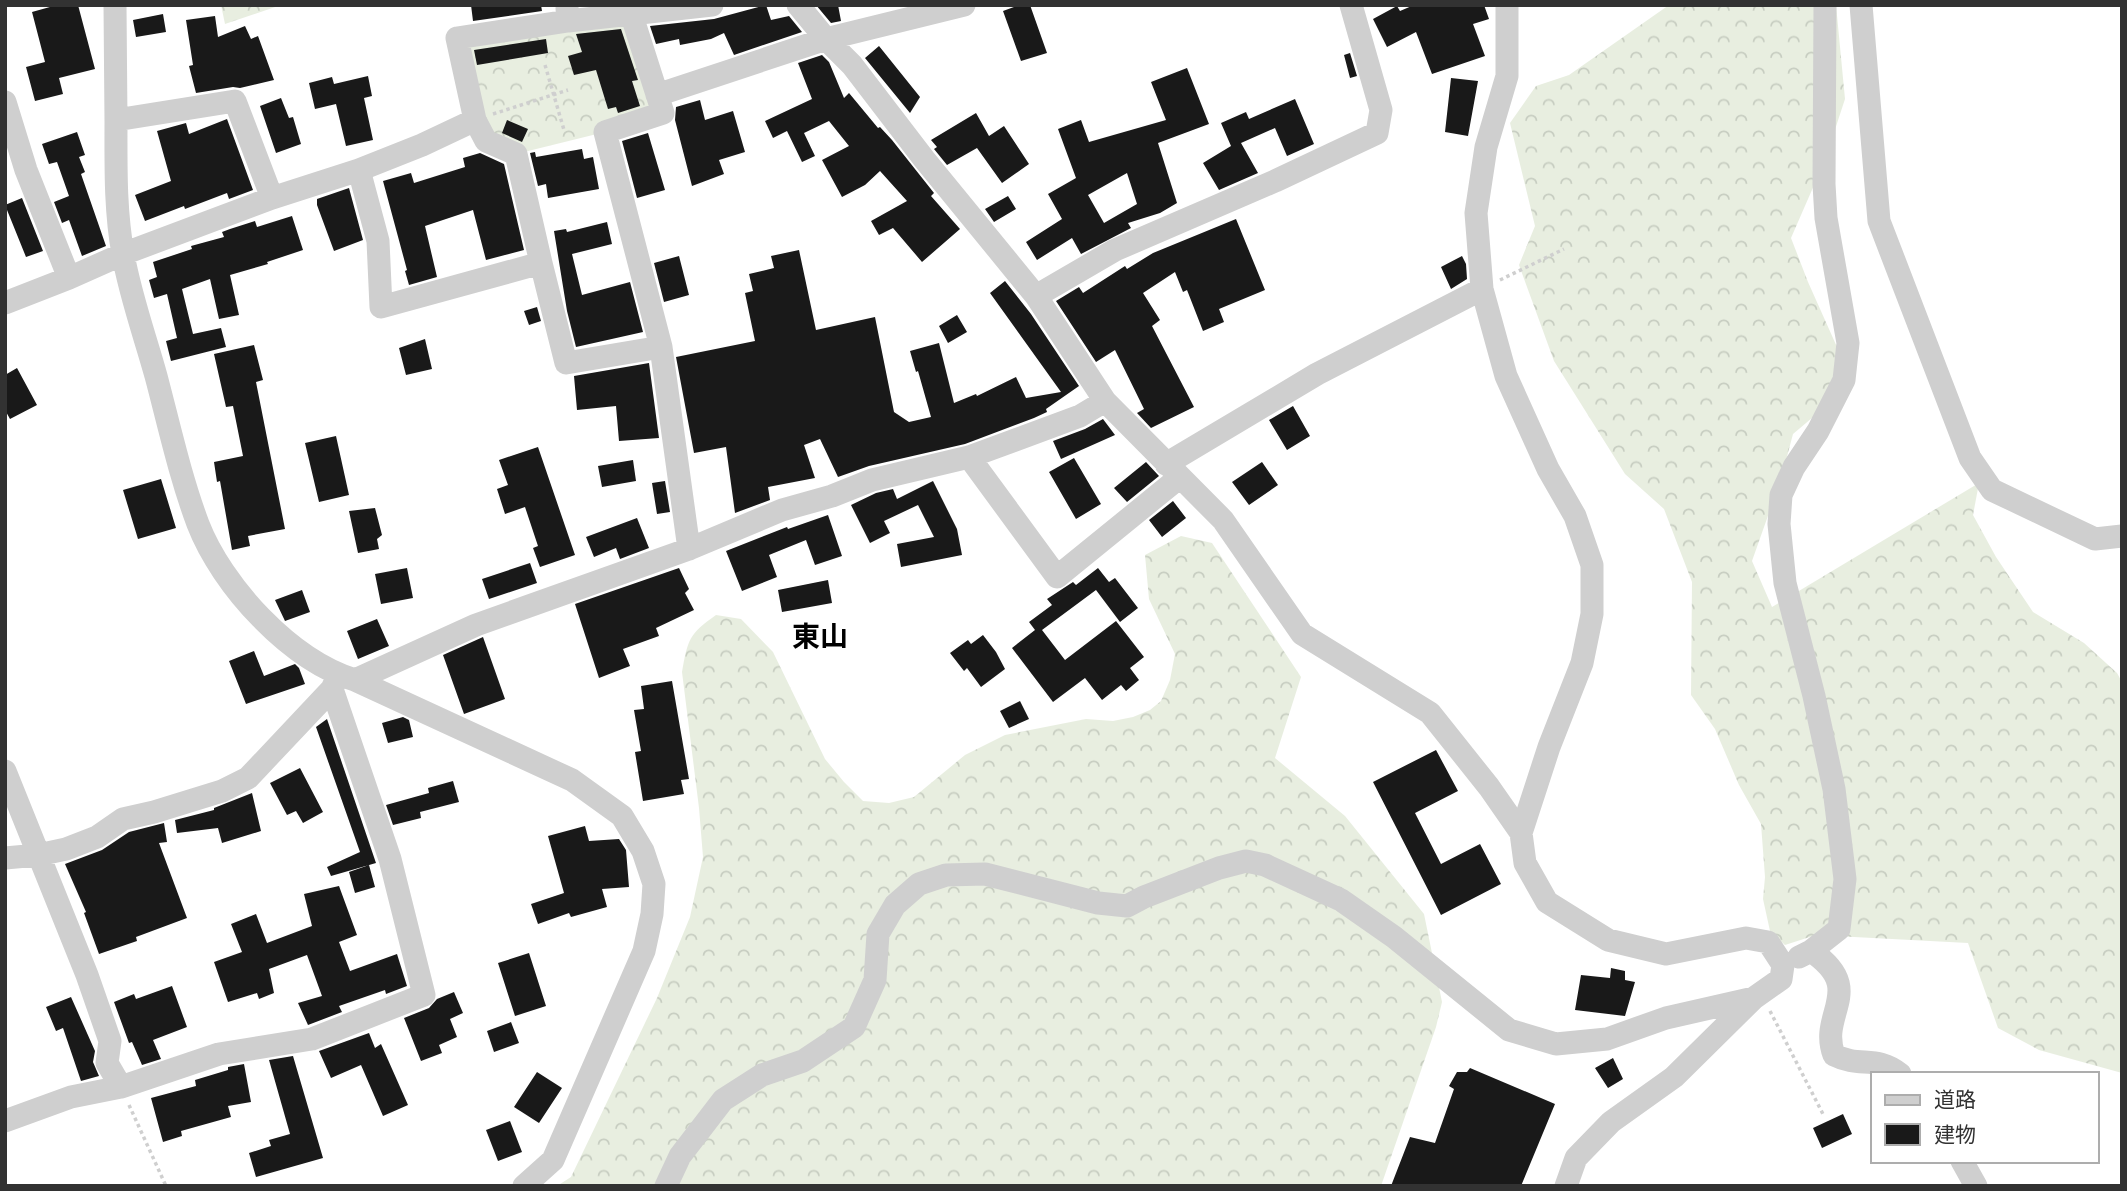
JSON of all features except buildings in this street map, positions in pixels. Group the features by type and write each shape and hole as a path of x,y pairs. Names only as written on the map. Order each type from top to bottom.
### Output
{"street":[{"path":"115,5 116,186 123,254 179,463 198,525 210,548 236,589 272,629 342,681 572,780 622,817 643,851 654,884 652,914 643,951 553,1160 524,1186"},
{"path":"661,347 565,363 516,154 486,141 475,120 457,38 567,13 631,13 710,5"},
{"path":"798,5 852,65 924,159 1036,296 1105,401 1223,520 1302,634 1430,713 1489,787 1521,833"},
{"path":"657,94 826,39 964,5"},
{"path":"1507,5 1507,76 1486,147 1476,213 1482,289 1506,376 1548,469 1575,516 1592,565 1592,614 1583,663 1549,747 1521,833 1525,863 1547,902 1608,940 1666,954 1746,938 1768,943 1783,965 1781,979 1758,996 1674,1077 1611,1122 1576,1158 1566,1186"},
{"path":"1783,965 1811,951 1839,929 1845,879 1834,789 1785,583 1779,524 1780,495 1835,400 1844,380 1847,361 1848,343 1825,195 1825,5"},
{"path":"1861,5 1880,221 1970,458 1992,490 2095,538 2122,536"},
{"path":"1036,296 1115,250 1275,181 1377,133 1381,110 1357,7"},
{"path":"631,13 663,113 606,132 661,347 689,549"},
{"path":"116,120 235,101 272,198"},
{"path":"5,102 26,170 69,278"},
{"path":"5,303 123,254 272,198 359,170 475,120"},
{"path":"359,170 378,241 381,307 541,263"},
{"path":"969,457 1058,577 1173,471 1317,374 1482,289"},
{"path":"5,858 65,849 97,837 122,819 222,791 248,778 342,681 475,625 689,549 782,510 832,496 872,480 969,457 1080,416 1105,401"},
{"path":"5,1121 71,1097 121,1087 219,1054 312,1039 424,995 342,681"},
{"path":"5,771 91,986 110,1041 107,1063 121,1087"},
{"path":"666,1186 680,1156 723,1100 762,1075 803,1061 854,1027 875,980 878,934 895,905 919,884 946,875 985,874 1098,903 1127,906 1219,868 1246,862 1265,865 1342,900 1394,937 1509,1030 1556,1044 1607,1039 1666,1018 1758,996"},
{"path":"1811,951 1826,961 1838,979 1838,1000 1831,1046 1834,1055 1849,1062 1888,1064 1898,1072"},
{"path":"1963,1163 1976,1186"}],"path":[{"path":"545,65 564,130"},
{"path":"475,120 568,90"},
{"path":"1482,289 1564,249"},
{"path":"1758,996 1824,1116"},
{"path":"121,1087 166,1186"}],"green space":[{"path":"221,5 281,5 225,24"},
{"path":"1669,5 1836,5 1845,99 1825,160 1791,238 1837,347 1838,396 1793,434 1781,479 1752,561 1772,607 1979,483 1973,515 1996,557 2033,612 2084,643 2117,673 2122,682 2122,1073 2039,1050 1998,1028 1968,943 1816,935 1785,945 1770,931 1763,899 1765,877 1761,824 1739,785 1715,729 1691,695 1692,582 1664,509 1625,474 1554,361 1519,265 1535,226 1510,123 1536,86 1569,75"},
{"path":"631,13 663,113 605,132 516,154 486,141 457,38"},
{"path":"1181,536 1212,543 1301,677 1275,758 1345,816 1424,914 1442,1002 1436,1027 1381,1186 557,1186 571,1177 657,998 690,917 703,857 682,672 688,644 700,627 716,615 741,619 773,652 825,759 863,801 889,803 914,797 965,755 1005,735 1086,719 1113,721 1133,717 1150,710 1161,701 1170,680 1175,654 1149,599 1145,555"}],"district":[{"name":"東山","path":"820,636"}]}
